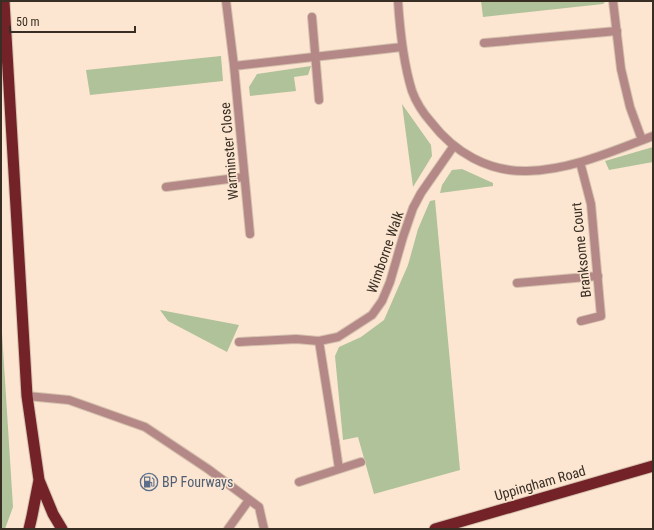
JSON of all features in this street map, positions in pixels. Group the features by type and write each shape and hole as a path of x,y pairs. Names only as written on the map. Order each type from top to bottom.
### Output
{"highway":[{"path":"4,1 26,396 39,480 53,514 62,529"},
{"name":"Uppingham Road","path":"435,529 653,466"},
{"path":"29,529 39,480"}],"street":[{"name":"Warminster Close","path":"226,1 234,66 250,234"},
{"path":"398,1 402,47 413,93 423,112 439,133 453,147 468,157 489,165 511,170 538,170 580,162 653,136"},
{"path":"613,1 621,69 630,107 642,140"},
{"path":"312,17 319,100"},
{"path":"484,43 617,31"},
{"path":"234,66 402,47"},
{"name":"Wimborne Walk","path":"240,342 296,339 319,340 338,337 372,315 382,301 390,282 413,208 421,193 453,147"},
{"name":"Branksome Court","path":"580,162 591,204 601,316 581,321"},
{"path":"166,187 244,177"},
{"path":"517,283 598,276"},
{"path":"319,340 339,469"},
{"path":"26,396 69,400 145,427 208,469 259,508 264,529"},
{"path":"299,482 361,462"},
{"path":"228,529 249,500"}],"green space":[{"path":"481,1 606,1 603,4 483,17"},
{"path":"221,56 223,81 90,95 86,70"},
{"path":"311,66 308,75 294,77 296,91 250,96 249,87 257,74"},
{"path":"402,104 431,145 432,156 413,187"},
{"path":"653,147 653,162 609,170 605,161"},
{"path":"462,169 493,183 493,186 440,193 442,185 452,170"},
{"path":"435,200 460,470 374,494 358,437 343,440 335,356 339,347 361,337 384,320 408,265 418,229 430,201"},
{"path":"160,310 239,325 227,352 168,321"},
{"path":"1,317 13,507 5,529 1,529"}],"place":[{"name":"BP Fourways","path":"149,482"}]}
